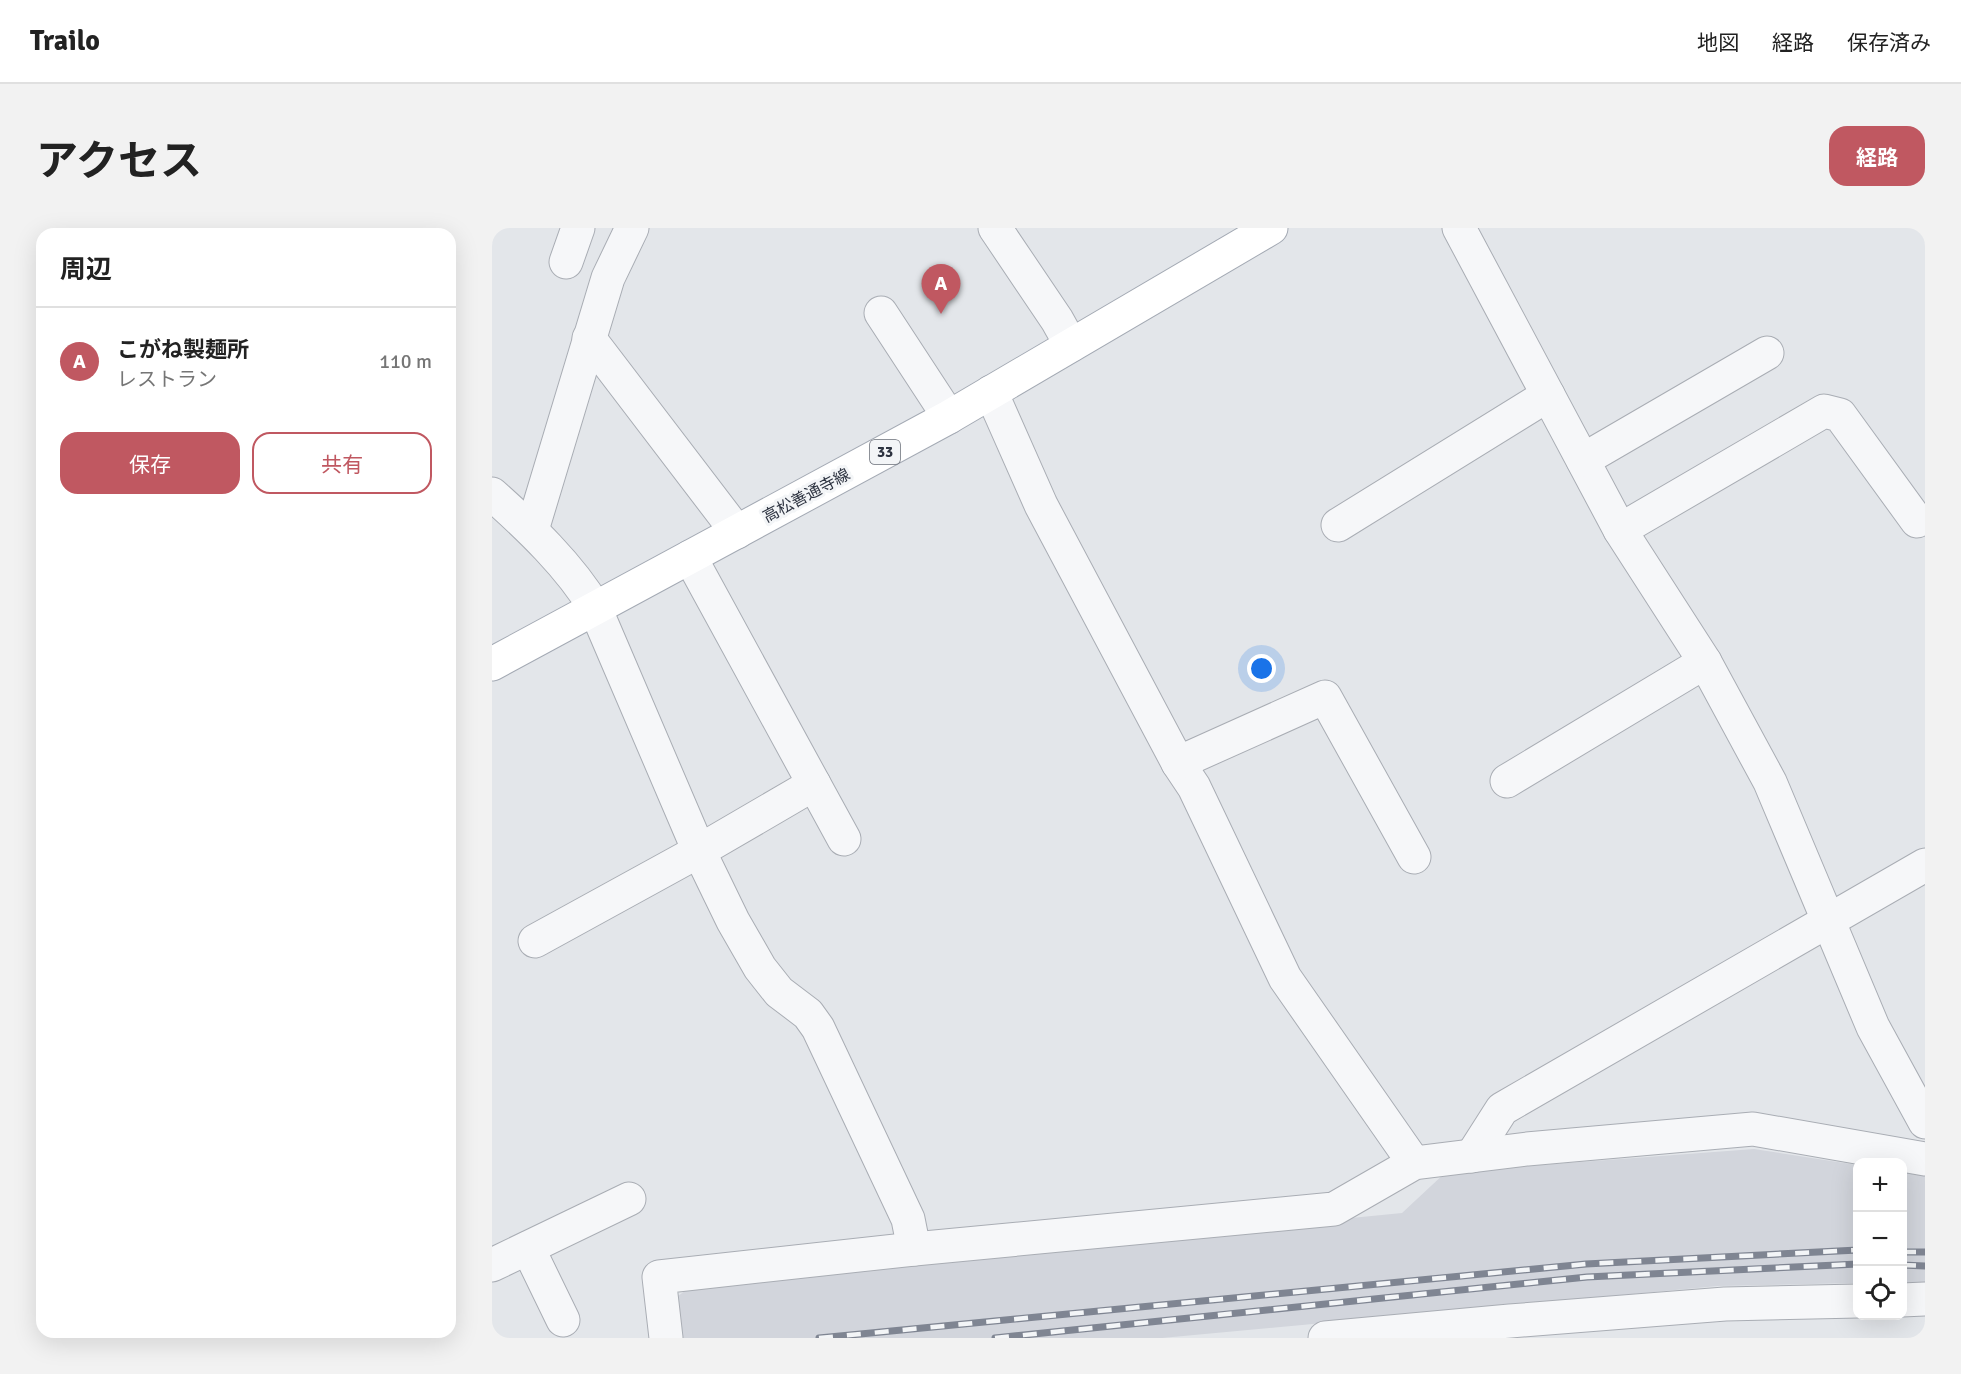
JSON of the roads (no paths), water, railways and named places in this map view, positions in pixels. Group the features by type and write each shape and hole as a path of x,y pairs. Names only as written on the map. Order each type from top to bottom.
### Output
{"main road":[{"name":"高松善通寺線","path":"492,664 949,417 1071,345 1253,232"}],"street":[{"path":"566,262 578,228"},
{"path":"532,530 608,278 632,228"},
{"path":"994,228 1071,345"},
{"path":"1459,228 1620,530 1705,662 1770,782 1874,1027 1925,1122"},
{"path":"881,313 949,417"},
{"path":"589,338 737,532"},
{"path":"1583,460 1767,353"},
{"path":"991,392 1041,505 1178,763 1194,787 1285,978 1414,1163"},
{"path":"1338,525 1548,395"},
{"path":"1620,530 1824,411 1840,415 1917,521"},
{"path":"492,495 532,530 587,595 595,608 699,851 733,921 760,968 779,992 808,1014 818,1028 908,1219 914,1250"},
{"path":"690,557 844,839"},
{"path":"1507,781 1705,662"},
{"path":"1178,763 1325,697 1414,856"},
{"path":"536,941 814,784"},
{"path":"1472,1156 1502,1108 1925,865"},
{"path":"666,1338 659,1277 1334,1209 1414,1163 1527,1149 1753,1129 1925,1159"},
{"path":"492,1265 629,1199"},
{"path":"528,1248 563,1320"},
{"path":"1907,1300 1925,1299"},
{"path":"1325,1338 1510,1329 1725,1304 1853,1301"}],"railway":[{"path":"819,1338 1586,1264 1853,1250"},
{"path":"1907,1252 1925,1252"},
{"path":"995,1338 1587,1277 1853,1264"},
{"path":"1907,1265 1925,1266"}],"place":[{"name":"こがね製麺所","path":"941,314"}]}
